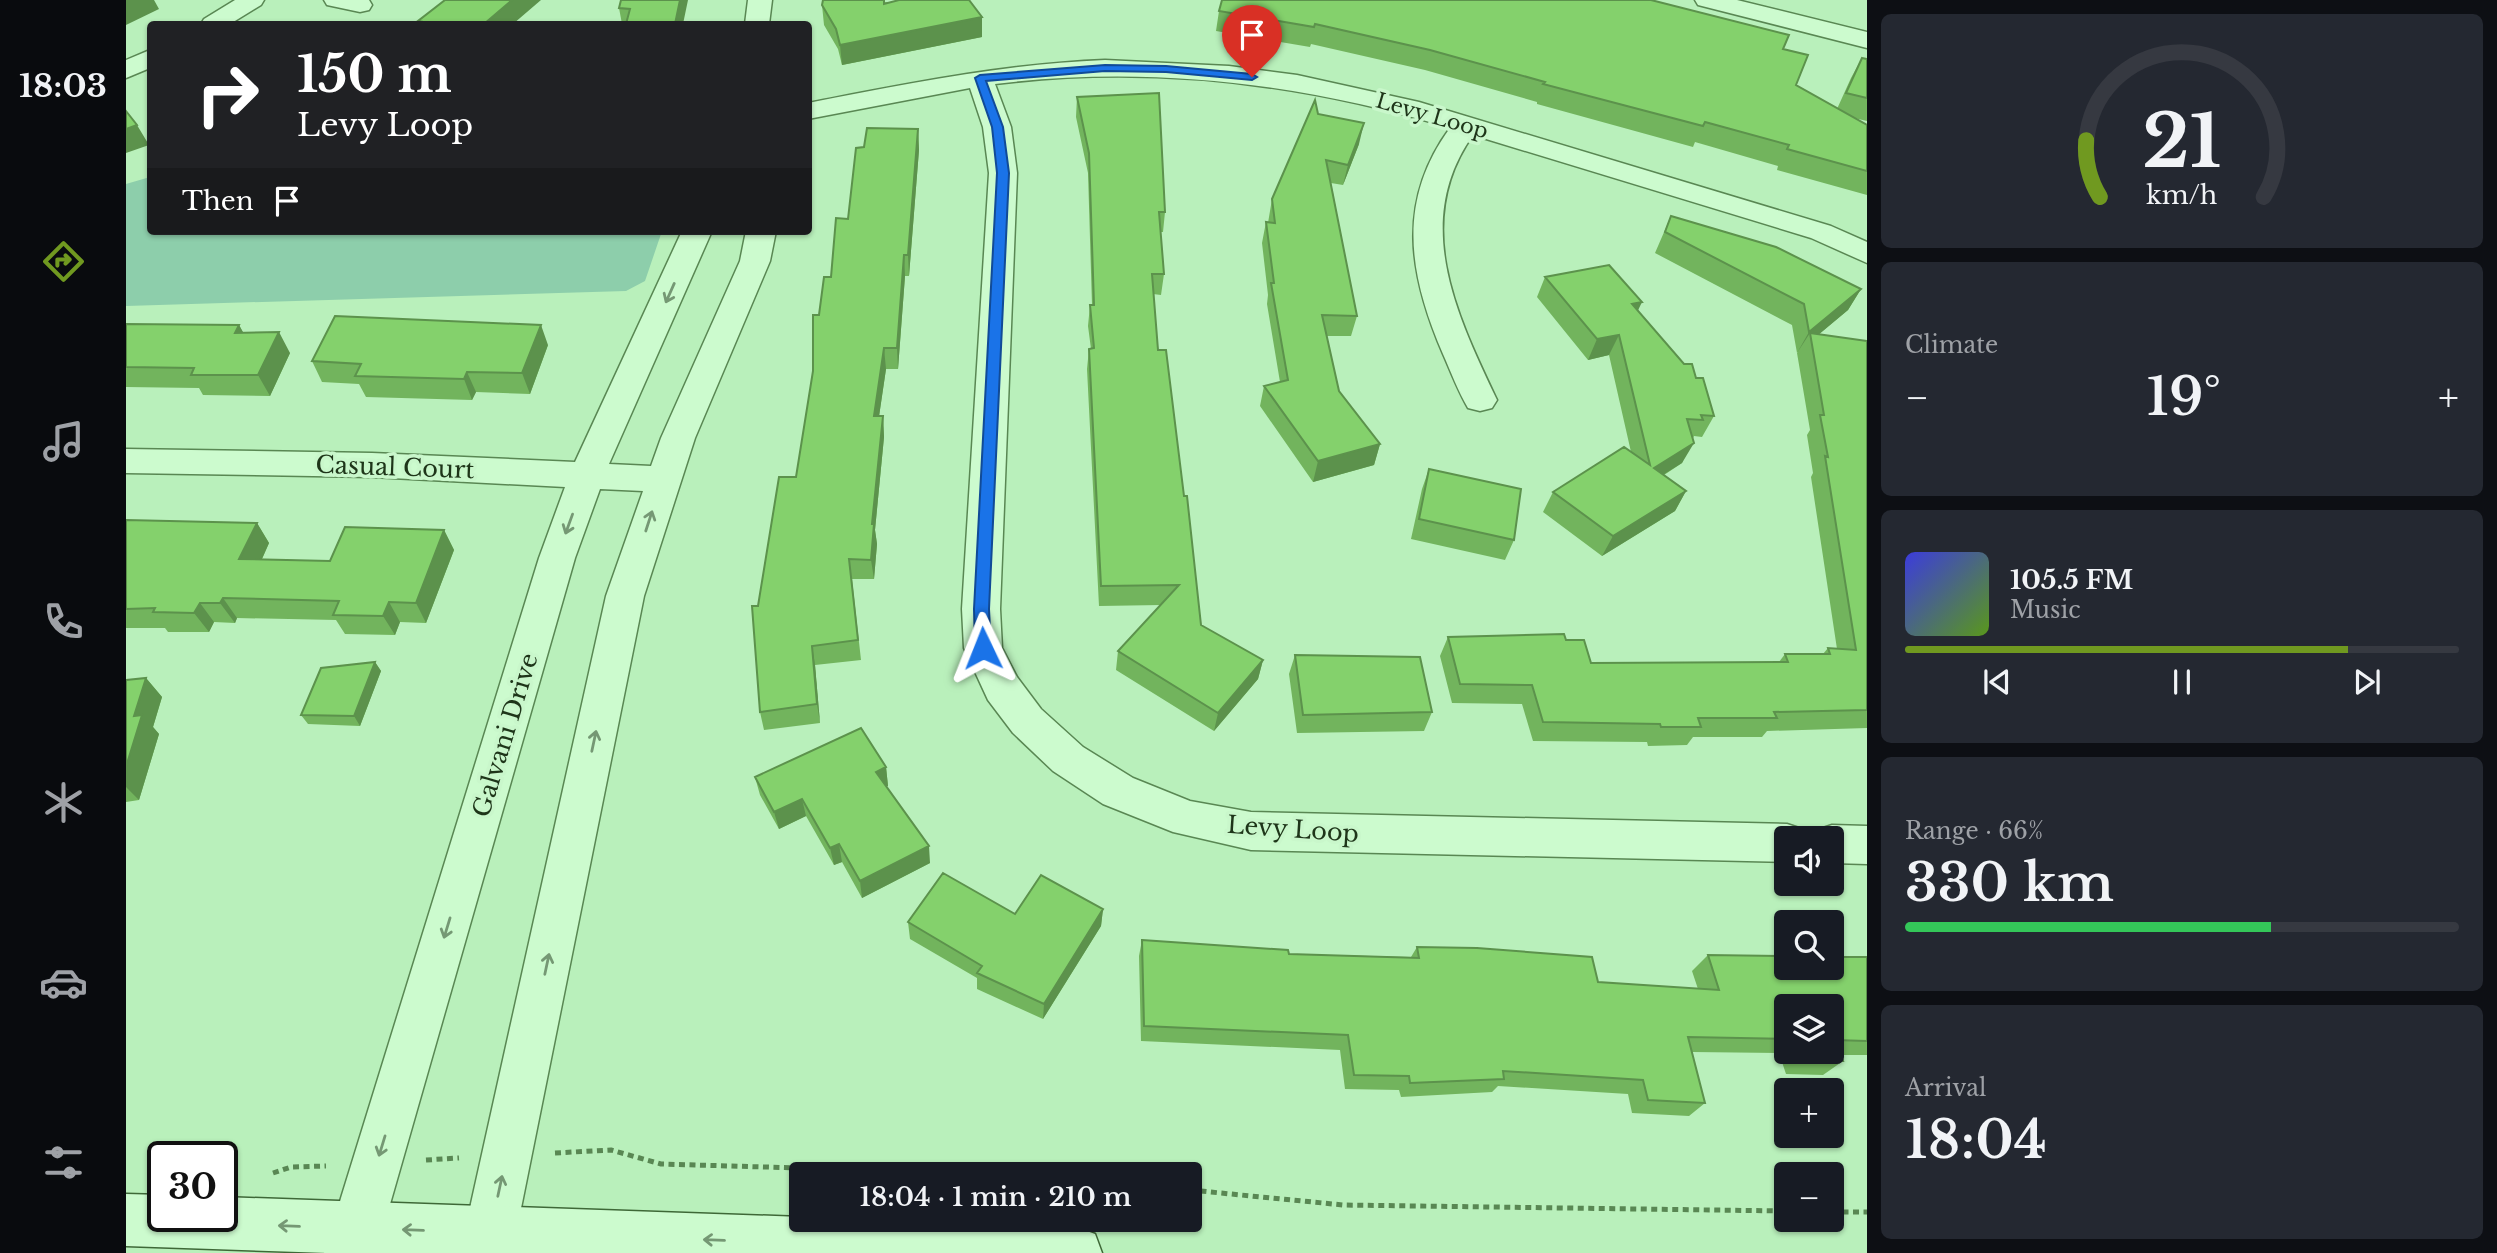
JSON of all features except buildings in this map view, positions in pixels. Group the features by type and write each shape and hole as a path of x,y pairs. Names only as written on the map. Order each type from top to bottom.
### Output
{"street":[{"path":"218,21 252,0"},
{"path":"757,21 760,0"},
{"path":"1707,0 1867,40"},
{"path":"126,69 147,59"},
{"name":"Levy Loop","path":"812,110 980,78 1105,68 1229,74 1297,83 1365,97 1466,125 1821,232 1867,254"},
{"name":"Levy Loop","path":"980,78 997,127 1003,173 981,609 983,648 1002,688 1027,721 1068,759 1118,791 1188,819 1251,831 1774,843"},
{"path":"1466,125 1446,155 1433,187 1427,224 1429,267 1440,313 1480,400"},
{"name":"Galvani Drive","path":"354,1241 557,558 587,475 696,235"},
{"path":"488,1243 625,596 663,479 755,261 760,235"},
{"name":"Casual Court","path":"126,461 372,465 663,479"},
{"path":"1844,844 1867,845"},
{"path":"126,1220 354,1241 1076,1253"}],"path":[{"path":"268,1174 291,1167 611,1150 661,1164 789,1168"},
{"path":"1202,1191 1343,1205 1774,1211"},
{"path":"1844,1212 1867,1212"}],"green space":[{"path":"147,178 147,235 661,235 645,281 626,291 126,306 126,184"}],"route":[{"path":"983,648 981,609 1003,173 997,127 980,78 1105,68 1166,69 1252,77"}]}
